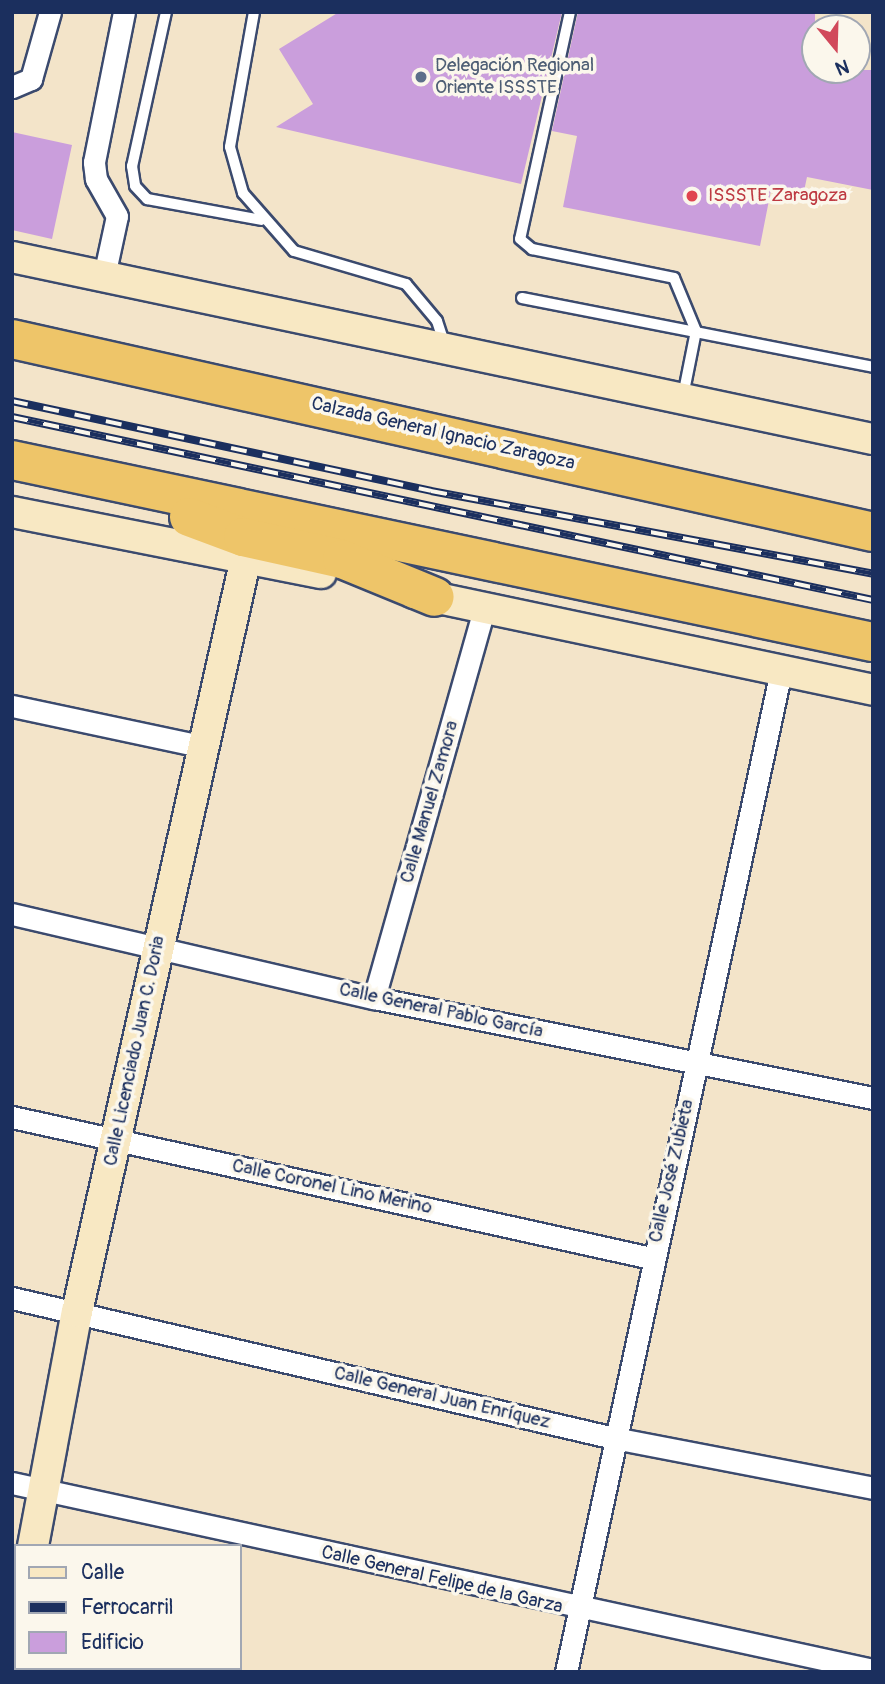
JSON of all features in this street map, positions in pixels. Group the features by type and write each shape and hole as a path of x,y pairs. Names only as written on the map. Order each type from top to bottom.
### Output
{"highway":[{"name":"Calzada General Ignacio Zaragoza","path":"12,339 873,532"},
{"path":"12,460 873,642"},
{"path":"70,472 243,537 342,559 435,597"}],"main road":[{"path":"12,257 682,401 873,439"},
{"path":"12,512 485,607 873,690"},
{"name":"Calle Licenciado Juan C. Doria","path":"33,1544 77,1312 117,1139 156,948 205,747 246,558"}],"street":[{"path":"12,87 25,86 34,72 50,12"},
{"path":"103,276 117,216 96,179 94,162 124,12"},
{"name":"Calle Manuel Zamora","path":"374,998 485,607"},
{"name":"Calle José Zubieta","path":"566,1672 651,1258 698,1063 781,670"},
{"path":"12,706 205,747"},
{"name":"Calle General Pablo García","path":"12,914 374,998 698,1063 871,1091"},
{"name":"Calle Coronel Lino Merino","path":"12,1118 651,1258"},
{"name":"Calle General Juan Enríquez","path":"12,1298 614,1438 873,1488"},
{"name":"Calle General Felipe de la Garza","path":"12,1483 579,1610 873,1670"}],"lane":[{"path":"166,12 132,166 135,186 147,199 261,220"},
{"path":"254,12 230,147 240,187 261,220 294,251 406,284 437,321 447,351"},
{"path":"570,12 520,239 533,249 674,278 696,331 682,401"},
{"path":"522,298 873,367"}],"building":[{"name":"Delegación Regional Oriente ISSSTE","path":"339,12 562,12 521,184 276,127 313,104 279,49"},
{"path":"578,12 815,12 801,14 801,84 871,84 873,70 873,190 807,177 804,191 772,185 760,246 563,207 577,136 552,131"},
{"path":"12,132 72,145 52,239 12,230"}],"railway":[{"path":"12,401 431,491 873,574"},
{"path":"12,417 873,600"}],"place":[{"name":"Delegación Regional Oriente ISSSTE","path":"421,77"},
{"name":"ISSSTE Zaragoza","path":"692,196"}]}
